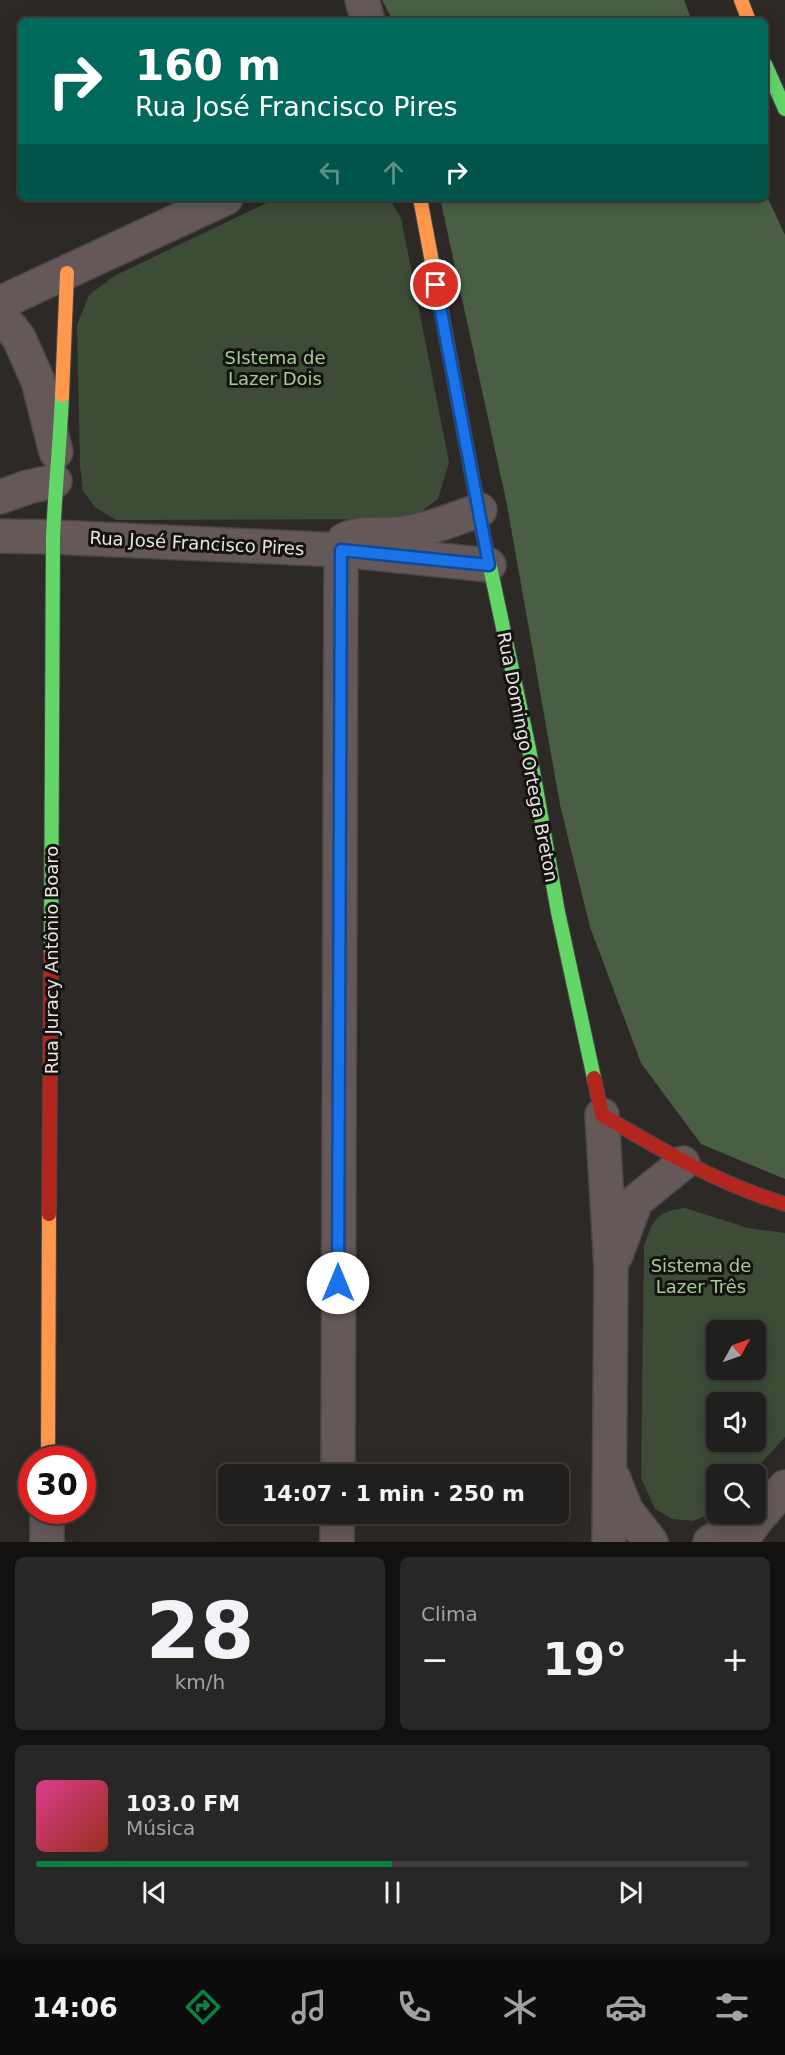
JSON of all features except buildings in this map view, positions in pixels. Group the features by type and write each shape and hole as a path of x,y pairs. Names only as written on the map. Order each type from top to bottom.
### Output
{"street":[{"path":"362,0 367,18"},
{"path":"741,0 748,18"},
{"path":"768,71 785,110"},
{"path":"0,303 220,201"},
{"name":"Rua Domingo Ortega Breton","path":"421,201 489,565 529,749 558,912 602,1115"},
{"name":"Rua Juracy Antônio Boaro","path":"48,1446 53,537 67,273"},
{"name":"Rua Juracy Antônio Boaro","path":"0,314 19,338 38,381 57,471"},
{"path":"0,497 28,487 57,471"},
{"path":"338,1464 341,550 344,540 354,535 402,534 434,527 480,510"},
{"name":"Rua José Francisco Pires","path":"0,536 341,550 489,565"},
{"path":"602,1115 683,1163 740,1190 785,1204"},
{"path":"602,1115 611,1268 609,1542"},
{"path":"611,1268 636,1201 683,1163"},
{"path":"610,1459 616,1486 626,1510 651,1542"},
{"path":"710,1542 767,1517"},
{"path":"47,1524 47,1542"},
{"path":"337,1542 338,1524"}],"green space":[{"path":"382,0 684,0 691,18 391,18"},
{"path":"768,198 785,235 785,1179 701,1144 641,1063 590,927 560,805 507,505 441,201 768,201"},
{"name":"SIstema de Lazer Dois","path":"271,201 391,201 401,218 449,462 438,499 411,519 116,520 95,507 83,491 80,465 77,325 89,295 114,276"},
{"name":"Sistema de Lazer Três","path":"685,1208 748,1228 785,1233 785,1437 760,1464 706,1464 706,1516 693,1521 672,1519 655,1509 641,1478 644,1246 653,1223 662,1214"}],"traffic: fast":[{"path":"768,71 785,109"},
{"path":"51,955 53,537 62,395"},
{"path":"483,534 529,749 558,912 594,1078"}],"traffic: slow":[{"path":"741,0 748,18"},
{"path":"421,201 483,534"},
{"path":"62,395 67,273"},
{"path":"48,1446 49,1214"}],"traffic: jam":[{"path":"49,1214 51,955"},
{"path":"594,1078 602,1115 668,1153 714,1176 785,1204"}],"route":[{"path":"338,1283 341,550 489,565 436,285"}]}
